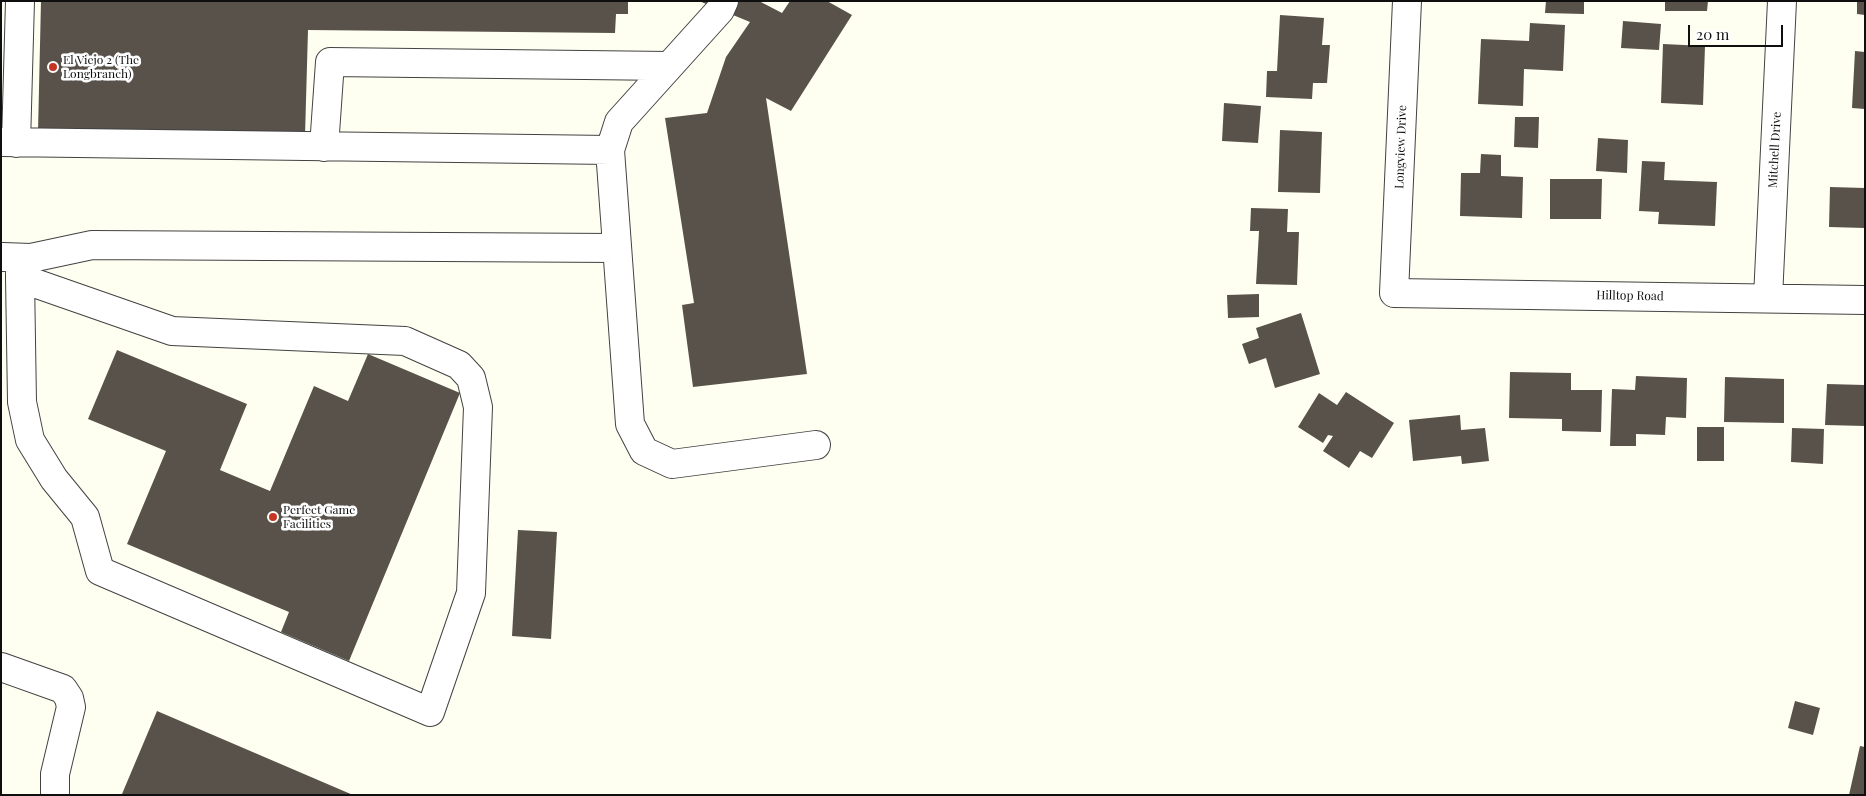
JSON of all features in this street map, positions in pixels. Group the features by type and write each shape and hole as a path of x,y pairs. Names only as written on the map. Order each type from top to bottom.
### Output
{"street":[{"path":"20,1 9,143 610,150"},
{"path":"724,1 720,10 619,122 610,150 630,424 644,451 672,464 816,445"},
{"name":"Longview Drive","path":"1394,294 1407,1"},
{"name":"Mitchell Drive","path":"1768,298 1782,1"},
{"path":"324,146 330,62 669,66"},
{"path":"14,264 31,258 92,245 616,248"},
{"path":"14,264 172,331 405,341 459,365 471,378 478,407 471,593 430,712 100,571 85,517 54,479 30,440 22,402 14,264"},
{"name":"Hilltop Road","path":"1394,294 1865,300"},
{"path":"1,667 63,689 69,698 71,707 55,774 55,795"}],"building":[{"path":"41,1 628,1 628,14 616,14 615,33 308,30 305,136 38,132"},
{"path":"699,1 759,1 782,13 790,1 827,1 852,15 791,111 766,98 807,374 693,387 682,305 694,303 665,118 707,113 726,57 750,22"},
{"path":"1546,1 1584,1 1584,14 1545,13"},
{"path":"1665,1 1708,1 1707,11 1665,11"},
{"path":"1857,1 1865,1 1865,15 1857,14"},
{"path":"1280,15 1324,18 1322,45 1330,45 1327,83 1313,83 1312,99 1266,97 1267,71 1277,71"},
{"path":"1623,21 1661,24 1659,50 1621,48"},
{"path":"1530,23 1565,25 1563,71 1524,69 1523,106 1478,104 1481,39 1529,41"},
{"path":"1663,44 1705,46 1703,105 1661,103"},
{"path":"1855,51 1865,52 1865,109 1852,108"},
{"path":"1224,103 1261,106 1258,143 1222,141"},
{"path":"1515,117 1539,117 1538,148 1514,147"},
{"path":"1280,130 1322,132 1320,193 1278,192"},
{"path":"1598,138 1628,140 1627,173 1596,171"},
{"path":"1481,154 1501,155 1501,176 1523,177 1522,218 1460,216 1461,173 1480,173"},
{"path":"1642,161 1665,162 1664,180 1717,182 1715,226 1658,224 1659,212 1639,211"},
{"path":"1550,179 1602,179 1601,219 1550,219"},
{"path":"1830,187 1865,188 1865,228 1829,227"},
{"path":"1251,208 1288,209 1287,232 1299,232 1297,285 1256,284 1259,231 1250,231"},
{"path":"1259,294 1259,317 1228,318 1227,295"},
{"path":"1301,313 1320,374 1275,388 1266,358 1249,364 1242,344 1259,338 1256,328"},
{"name":"Perfect Game Facilities","path":"117,350 247,404 220,470 270,491 314,386 348,401 368,354 460,393 349,661 281,632 289,612 127,544 166,451 88,419"},
{"path":"1510,372 1571,373 1571,390 1602,390 1601,432 1562,431 1562,419 1509,418"},
{"path":"1636,376 1687,378 1686,418 1666,417 1665,435 1636,434 1636,446 1610,446 1612,389 1635,390"},
{"path":"1725,377 1784,379 1784,423 1724,422"},
{"path":"1827,384 1865,385 1865,426 1825,425"},
{"path":"1346,392 1394,423 1372,458 1360,451 1349,468 1323,451 1333,436 1328,435 1323,443 1298,427 1319,393 1337,405"},
{"path":"1460,415 1461,430 1485,428 1489,461 1462,464 1461,456 1413,461 1409,420"},
{"path":"1697,427 1724,427 1724,461 1697,461"},
{"path":"1792,428 1824,429 1823,464 1791,462"},
{"path":"518,530 557,532 551,639 512,636"},
{"path":"1795,701 1820,708 1813,735 1788,728"},
{"path":"157,711 353,795 122,794"},
{"path":"1860,746 1865,747 1865,795 1849,795"}],"place":[{"name":"El Viejo 2 (The Longbranch)","path":"53,67"},
{"name":"Perfect Game Facilities","path":"273,517"}]}
